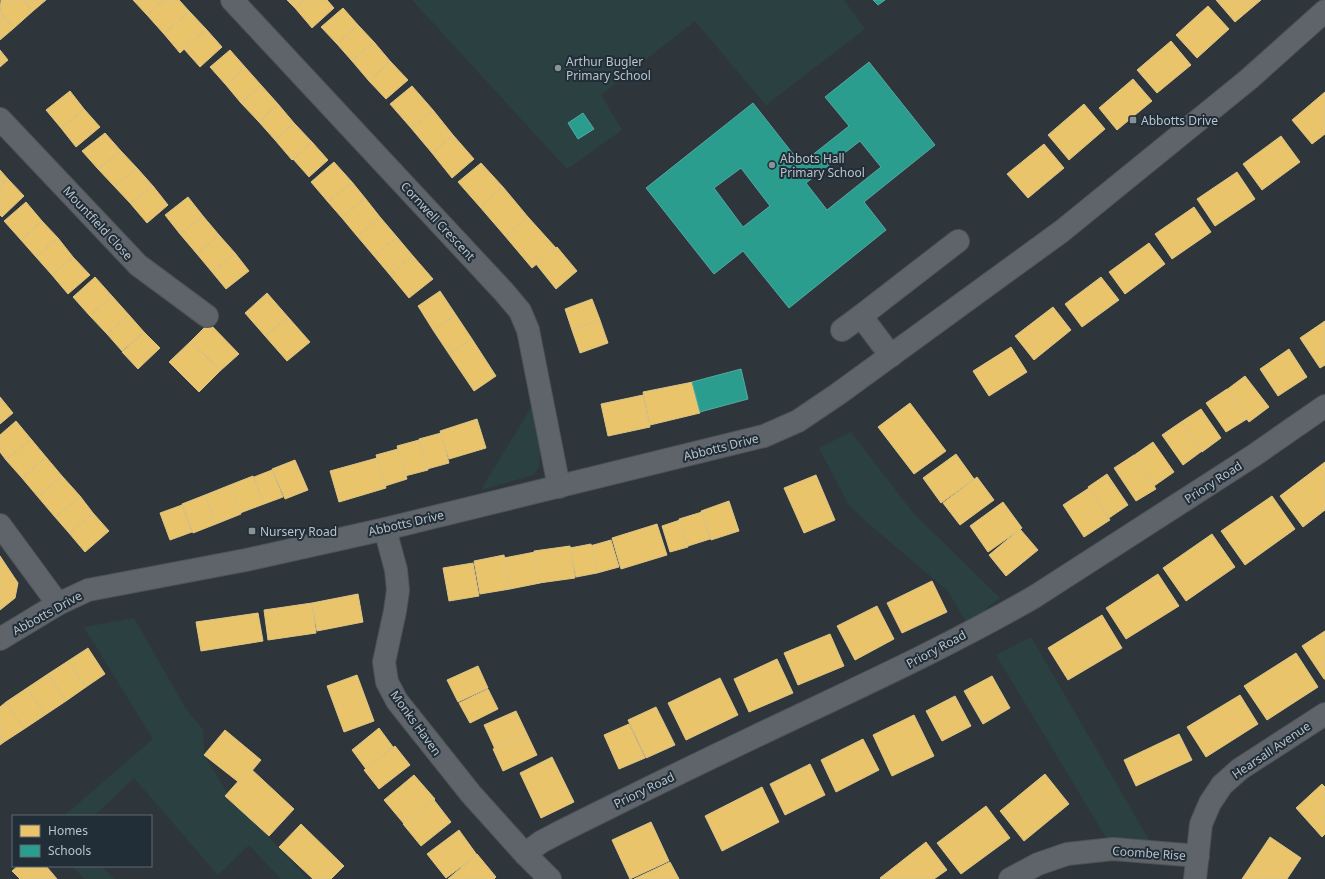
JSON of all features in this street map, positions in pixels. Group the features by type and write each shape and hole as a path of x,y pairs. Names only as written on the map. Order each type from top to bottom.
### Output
{"street":[{"name":"Cornwell Crescent","path":"232,0 520,311 528,330 559,487"},
{"name":"Abbotts Drive","path":"0,639 58,604 88,590 246,560 385,529 764,436 804,417 838,394 1062,231 1249,79 1325,11"},
{"name":"Mountfield Close","path":"0,119 138,264 206,316"},
{"path":"842,330 958,241"},
{"path":"861,316 891,356"},
{"name":"Priory Road","path":"525,854 558,832 902,667 1009,611 1034,597 1253,456 1325,406"},
{"path":"0,525 58,604"},
{"name":"Monks Haven","path":"385,529 396,570 398,590 384,662 387,682 397,701 471,794 525,854 550,879"},
{"name":"Hearsall Avenue","path":"1195,879 1201,824 1210,803 1222,785 1240,769 1325,714"},
{"name":"Coombe Rise","path":"1010,879 1038,864 1067,854 1114,849 1198,856"}],"green space":[{"name":"Arthur Bugler Primary School","path":"412,0 844,0 865,29 766,105 695,21 601,95 622,130 567,169"},
{"path":"532,406 540,452 539,466 533,475 481,490"},
{"path":"851,432 913,513 1000,598 986,608 985,618 969,626 947,590 869,524 849,505 819,448"},
{"path":"134,618 186,709 203,730 204,755 228,794 308,879 281,879 249,845 218,875 134,778 95,815 65,815 153,739 84,627"},
{"path":"1031,637 1149,840 1113,849 996,655"},
{"path":"73,867 102,867 114,879 85,879"}],"building: Homes":[{"path":"1,0 23,0 33,11 14,28 0,12"},
{"path":"23,0 46,0 33,11"},
{"path":"133,0 164,0 147,15"},
{"path":"164,0 179,0 189,11 164,34 147,15"},
{"path":"287,0 304,0 295,8"},
{"path":"304,0 327,0 334,8 312,28 295,8"},
{"path":"1216,0 1261,0 1235,22"},
{"path":"1208,6 1229,29 1197,58 1176,35"},
{"path":"343,8 358,25 337,44 321,27"},
{"path":"189,11 206,29 180,53 164,34"},
{"path":"0,12 14,28 0,40"},
{"path":"358,25 374,42 352,61 337,44"},
{"path":"206,29 222,47 200,67 184,49"},
{"path":"1171,41 1191,65 1157,93 1137,70"},
{"path":"374,42 390,61 369,81 352,61"},
{"path":"0,50 8,60 0,67"},
{"path":"230,50 245,67 226,85 210,67"},
{"path":"390,61 408,80 386,99 369,81"},
{"path":"245,67 261,85 241,103 226,85"},
{"path":"1133,79 1152,101 1117,130 1099,108"},
{"path":"261,85 278,104 259,122 241,103"},
{"path":"412,86 433,110 411,128 390,104"},
{"path":"70,91 84,109 61,128 46,110"},
{"path":"1325,92 1325,134 1312,144 1292,120"},
{"path":"278,104 294,123 275,140 259,122"},
{"path":"1084,104 1105,129 1069,160 1048,135"},
{"path":"84,109 100,127 76,147 61,128"},
{"path":"433,110 453,135 432,153 411,128"},
{"path":"294,123 312,142 292,160 275,140"},
{"path":"105,133 121,151 98,169 82,151"},
{"path":"453,135 474,159 452,178 432,153"},
{"path":"1281,136 1300,162 1262,190 1243,164"},
{"path":"312,142 328,160 309,177 293,159"},
{"path":"1044,144 1064,168 1028,198 1007,174"},
{"path":"121,151 137,168 114,186 98,169"},
{"path":"334,162 352,182 328,202 311,182"},
{"path":"481,163 503,187 480,207 458,182"},
{"path":"137,168 153,186 130,203 114,186"},
{"path":"0,170 8,179 0,186"},
{"path":"1237,172 1255,199 1215,226 1197,199"},
{"path":"8,179 24,196 2,217 0,215 0,186"},
{"path":"352,182 365,198 342,218 328,202"},
{"path":"153,186 168,205 147,223 130,203"},
{"path":"503,187 528,217 505,236 480,207"},
{"path":"188,197 203,216 180,234 165,215"},
{"path":"365,198 380,217 357,236 342,218"},
{"path":"26,202 42,221 21,240 4,221"},
{"path":"1194,207 1211,232 1172,259 1155,234"},
{"path":"203,216 219,235 197,254 180,234"},
{"path":"380,217 397,237 374,256 357,236"},
{"path":"528,217 556,248 532,268 505,236"},
{"path":"42,221 58,238 36,257 21,240"},
{"path":"219,235 235,253 212,272 197,254"},
{"path":"397,237 413,256 390,275 374,256"},
{"path":"58,238 73,257 52,275 36,257"},
{"path":"1149,243 1165,264 1125,294 1109,272"},
{"path":"557,247 577,271 556,289 536,264"},
{"path":"235,253 249,271 226,289 212,272"},
{"path":"413,256 433,279 409,298 390,275"},
{"path":"73,257 90,275 68,294 52,275"},
{"path":"95,277 112,296 90,316 73,297"},
{"path":"1101,277 1119,300 1082,327 1065,304"},
{"path":"440,291 456,315 433,330 418,306"},
{"path":"267,293 288,317 265,336 245,313"},
{"path":"112,296 129,315 107,334 90,316"},
{"path":"592,299 600,320 572,330 565,309"},
{"path":"1053,307 1071,330 1034,360 1015,336"},
{"path":"129,315 144,332 122,351 107,334"},
{"path":"456,315 472,339 449,354 433,330"},
{"path":"288,317 310,342 287,361 265,336"},
{"path":"600,320 608,343 580,353 572,330"},
{"path":"1325,321 1325,365 1320,368 1300,338"},
{"path":"209,323 239,354 220,371 191,341"},
{"path":"144,332 160,348 138,369 122,352"},
{"path":"472,339 496,376 474,391 449,354"},
{"path":"191,341 220,371 199,392 169,362"},
{"path":"1011,347 1027,372 989,396 973,371"},
{"path":"1289,349 1307,377 1278,396 1260,369"},
{"path":"1245,376 1269,407 1249,422 1225,391"},
{"path":"693,382 700,413 650,425 643,392"},
{"path":"1227,389 1247,419 1226,432 1206,403"},
{"path":"643,395 650,427 608,436 601,404"},
{"path":"0,397 13,413 0,424"},
{"path":"910,403 946,451 914,474 878,427"},
{"path":"1201,409 1221,438 1202,452 1181,422"},
{"path":"477,419 486,448 449,459 440,431"},
{"path":"16,421 31,439 6,460 0,452 0,435"},
{"path":"1181,422 1202,451 1183,465 1162,435"},
{"path":"441,433 449,463 427,469 419,439"},
{"path":"31,439 46,457 22,478 6,460"},
{"path":"419,440 428,470 405,476 397,446"},
{"path":"1153,442 1174,472 1154,486 1133,456"},
{"path":"398,449 407,479 385,486 376,455"},
{"path":"956,454 974,479 941,503 923,478"},
{"path":"1134,455 1156,489 1136,501 1114,468"},
{"path":"46,457 62,476 38,497 22,478"},
{"path":"377,458 386,488 339,502 330,471"},
{"path":"295,460 308,490 285,499 272,469"},
{"path":"1325,462 1325,510 1303,527 1280,496"},
{"path":"272,470 283,497 264,504 254,477"},
{"path":"1107,474 1128,505 1109,518 1088,487"},
{"path":"816,475 835,520 804,533 784,488"},
{"path":"62,476 80,496 55,517 38,497"},
{"path":"253,476 264,504 240,513 230,485"},
{"path":"977,477 994,500 960,525 943,503"},
{"path":"230,485 241,514 216,524 205,495"},
{"path":"1089,488 1110,520 1084,537 1063,505"},
{"path":"205,495 216,524 193,533 182,504"},
{"path":"80,496 93,513 69,533 55,517"},
{"path":"1272,496 1295,529 1245,565 1221,531"},
{"path":"729,501 739,531 711,540 701,511"},
{"path":"1003,502 1022,528 988,552 970,526"},
{"path":"182,505 192,532 170,540 160,513"},
{"path":"702,512 710,539 688,546 679,519"},
{"path":"93,513 109,531 85,552 69,533"},
{"path":"680,520 688,547 670,552 662,526"},
{"path":"657,524 667,555 621,569 612,538"},
{"path":"1020,529 1038,550 1006,576 989,555"},
{"path":"1212,534 1235,567 1186,601 1163,568"},
{"path":"611,540 619,567 597,573 590,546"},
{"path":"591,544 597,573 576,577 570,548"},
{"path":"570,546 575,578 539,583 534,551"},
{"path":"535,552 540,583 510,589 504,558"},
{"path":"504,555 510,589 480,594 474,561"},
{"path":"0,556 18,583 15,598 0,610"},
{"path":"473,563 479,596 449,601 443,568"},
{"path":"1158,574 1179,606 1126,639 1106,608"},
{"path":"932,581 947,612 902,633 887,603"},
{"path":"358,594 363,622 317,631 312,603"},
{"path":"312,603 316,633 268,640 264,610"},
{"path":"877,606 894,639 855,660 837,626"},
{"path":"258,613 263,641 201,651 196,622"},
{"path":"1102,615 1122,648 1068,680 1048,648"},
{"path":"1325,631 1325,679 1324,679 1302,646"},
{"path":"830,634 844,666 798,685 784,653"},
{"path":"88,648 105,674 86,687 68,661"},
{"path":"1296,653 1318,687 1267,720 1244,686"},
{"path":"777,659 793,693 749,712 734,679"},
{"path":"68,661 86,687 66,701 48,674"},
{"path":"478,666 488,688 458,702 447,680"},
{"path":"48,674 66,701 45,715 27,688"},
{"path":"357,675 374,721 344,732 327,686"},
{"path":"992,676 1010,708 983,724 964,691"},
{"path":"720,678 738,715 686,740 668,703"},
{"path":"27,688 45,715 24,729 6,702"},
{"path":"488,689 498,709 470,723 459,703"},
{"path":"1240,695 1258,724 1206,757 1187,727"},
{"path":"955,696 971,726 942,741 926,711"},
{"path":"6,702 24,729 4,742 0,736 0,707"},
{"path":"656,707 675,745 646,758 628,720"},
{"path":"516,711 527,734 495,749 484,725"},
{"path":"914,715 934,756 892,776 873,735"},
{"path":"629,724 645,758 619,769 604,735"},
{"path":"379,728 393,747 366,769 352,750"},
{"path":"225,730 261,760 241,784 204,755"},
{"path":"527,734 537,755 503,771 493,749"},
{"path":"1179,734 1192,760 1136,786 1124,760"},
{"path":"0,736 4,742 0,745"},
{"path":"863,739 879,770 836,792 821,760"},
{"path":"395,746 410,765 379,789 364,770"},
{"path":"552,757 574,802 541,818 520,773"},
{"path":"810,764 825,795 785,815 770,784"},
{"path":"250,768 294,809 269,836 225,796"},
{"path":"1045,774 1069,804 1024,841 1000,811"},
{"path":"414,775 435,799 405,825 384,800"},
{"path":"1322,784 1325,787 1325,834 1322,837 1296,808"},
{"path":"762,787 779,822 722,851 705,816"},
{"path":"434,800 451,822 421,846 403,824"},
{"path":"986,806 1010,838 961,874 937,843"},
{"path":"651,822 669,861 630,879 612,840"},
{"path":"301,824 344,866 331,879 313,879 279,847"},
{"path":"459,830 477,855 446,878 427,854"},
{"path":"1270,837 1301,858 1287,879 1242,879"},
{"path":"926,842 947,870 934,879 880,878"},
{"path":"477,854 496,877 494,879 448,879"},
{"path":"670,862 679,879 634,879"},
{"path":"17,867 47,867 52,873 46,879 20,879 12,871"},
{"path":"52,873 57,879 46,879"}],"building: Schools":[{"path":"873,0 885,0 878,5"},
{"path":"869,62 935,145 864,202 886,230 789,308 743,251 714,274 646,188 753,103 801,164 849,126 825,97","holes":["860,141 881,167 827,210 806,183","741,168 770,206 743,227 714,188"]},
{"path":"583,113 594,129 578,139 568,123"},
{"path":"741,369 748,399 700,412 692,382"}],"place":[{"name":"Arthur Bugler Primary School","path":"558,68"},
{"name":"Abbotts Drive","path":"1133,120"},
{"name":"Abbots Hall Primary School","path":"772,165"},
{"name":"Nursery Road","path":"252,531"}]}
